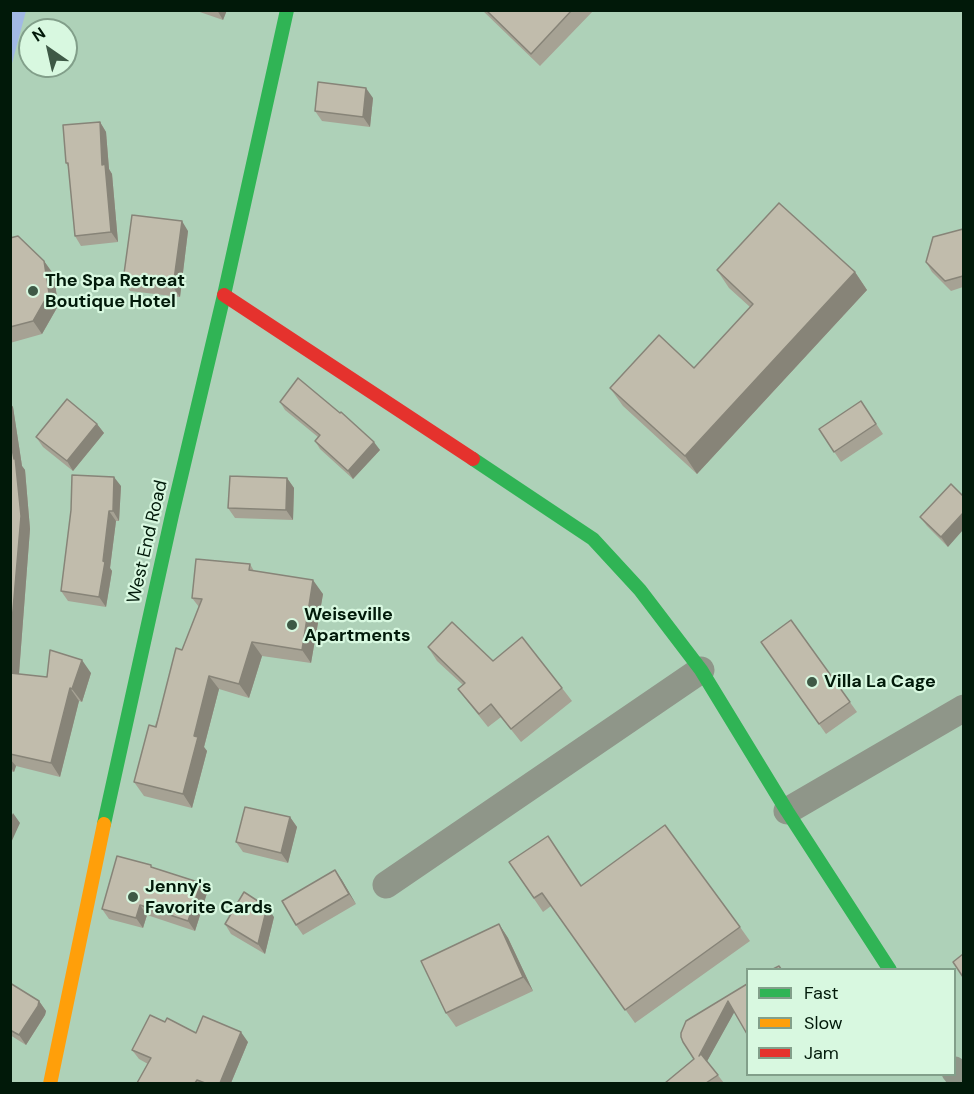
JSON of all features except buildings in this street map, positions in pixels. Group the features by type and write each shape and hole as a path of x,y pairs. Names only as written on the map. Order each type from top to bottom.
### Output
{"main road":[{"name":"West End Road","path":"50,1083 92,874 287,10"},
{"path":"224,295 593,539 640,590 701,670 787,811 889,968"}],"street":[{"path":"386,885 701,670"},
{"path":"787,811 963,708"}],"water":[{"path":"10,11 26,11 24,18 18,18 18,41 11,67"}],"traffic: fast":[{"path":"104,824 287,10"},
{"path":"473,459 593,539 640,590 701,670 787,811 889,968"}],"traffic: slow":[{"path":"50,1084 104,824"}],"traffic: jam":[{"path":"224,295 473,459"}],"place":[{"name":"The Spa Retreat Boutique Hotel","path":"33,291"},
{"name":"Weiseville Apartments","path":"292,625"},
{"name":"Villa La Cage","path":"812,682"},
{"name":"Jenny's Favorite Cards","path":"133,897"}]}
